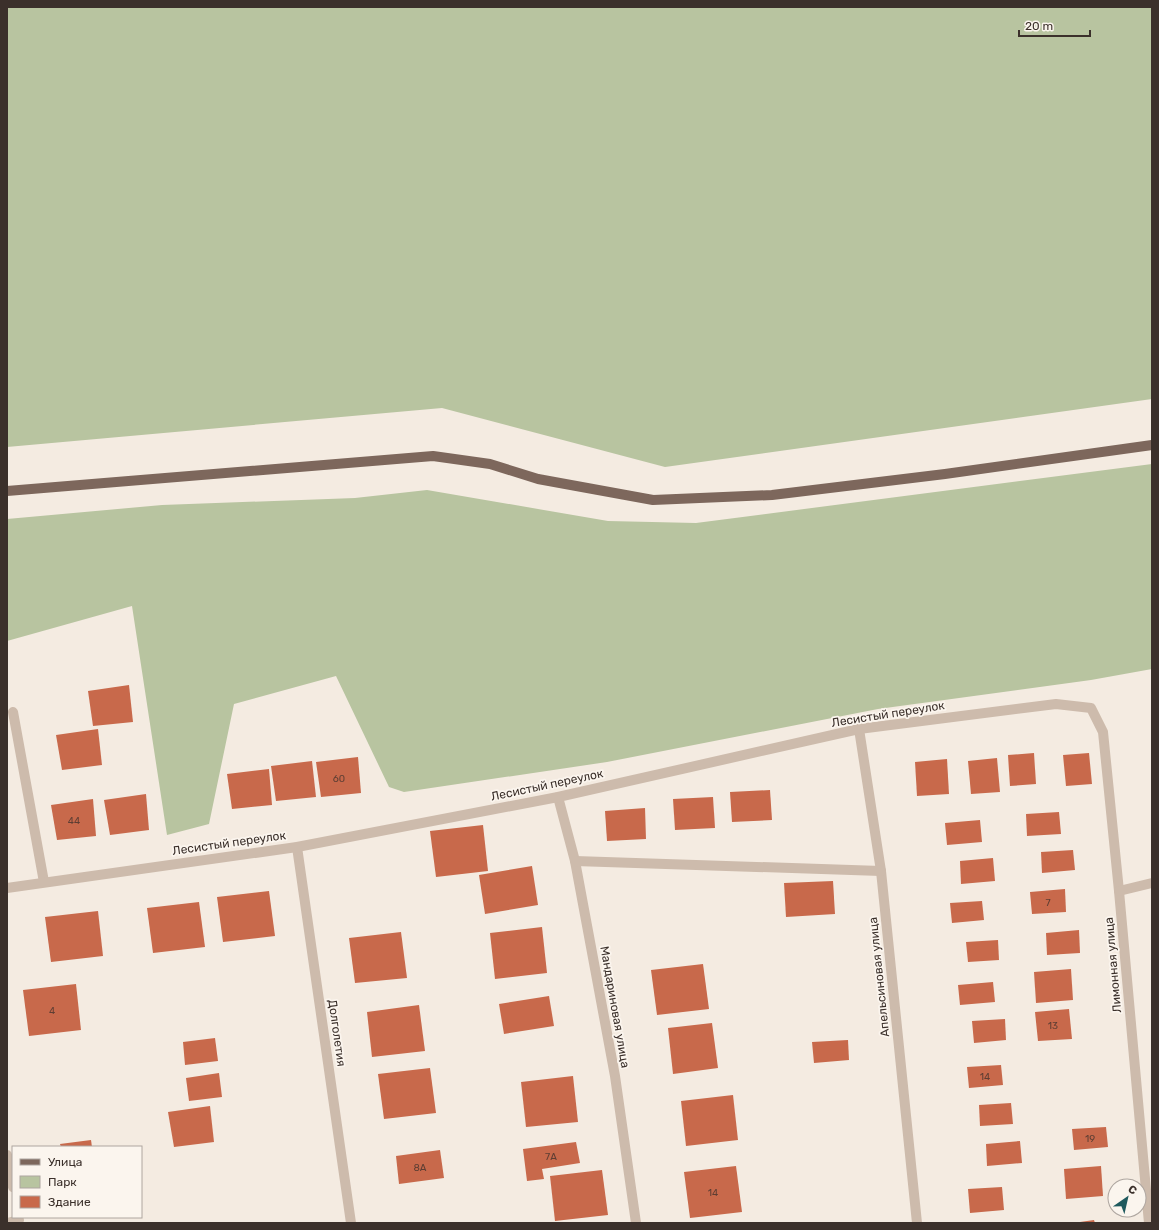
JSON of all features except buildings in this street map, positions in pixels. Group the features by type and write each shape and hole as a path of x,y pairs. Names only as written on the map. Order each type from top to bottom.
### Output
{"main road":[{"path":"7,491 433,456 490,464 538,479 594,490 653,500 669,500 772,495 945,474 1152,445"}],"street":[{"name":"Лесистый переулок","path":"7,888 297,847 558,797 859,729 1056,704 1091,708"},
{"name":"Лимонная улица","path":"1091,708 1103,732 1119,891 1148,1223"},
{"path":"13,712 44,882"},
{"name":"Апельсиновая улица","path":"859,729 881,871 917,1223"},
{"name":"Мандариновая улица","path":"558,797 575,861 615,1076 636,1223"},
{"name":"Долголетия","path":"297,847 351,1223"},
{"path":"575,861 881,871"},
{"path":"1119,891 1152,883"},
{"path":"7,1155 12,1182"},
{"path":"7,1223 19,1220"}],"green space":[{"path":"7,7 1152,7 1152,399 665,467 442,408 7,447"},
{"path":"1152,464 1152,669 1091,680 878,709 607,762 404,792 389,787 336,676 234,704 209,824 167,835 132,606 7,641 7,519 162,505 355,498 427,490 608,521 696,523"}]}
